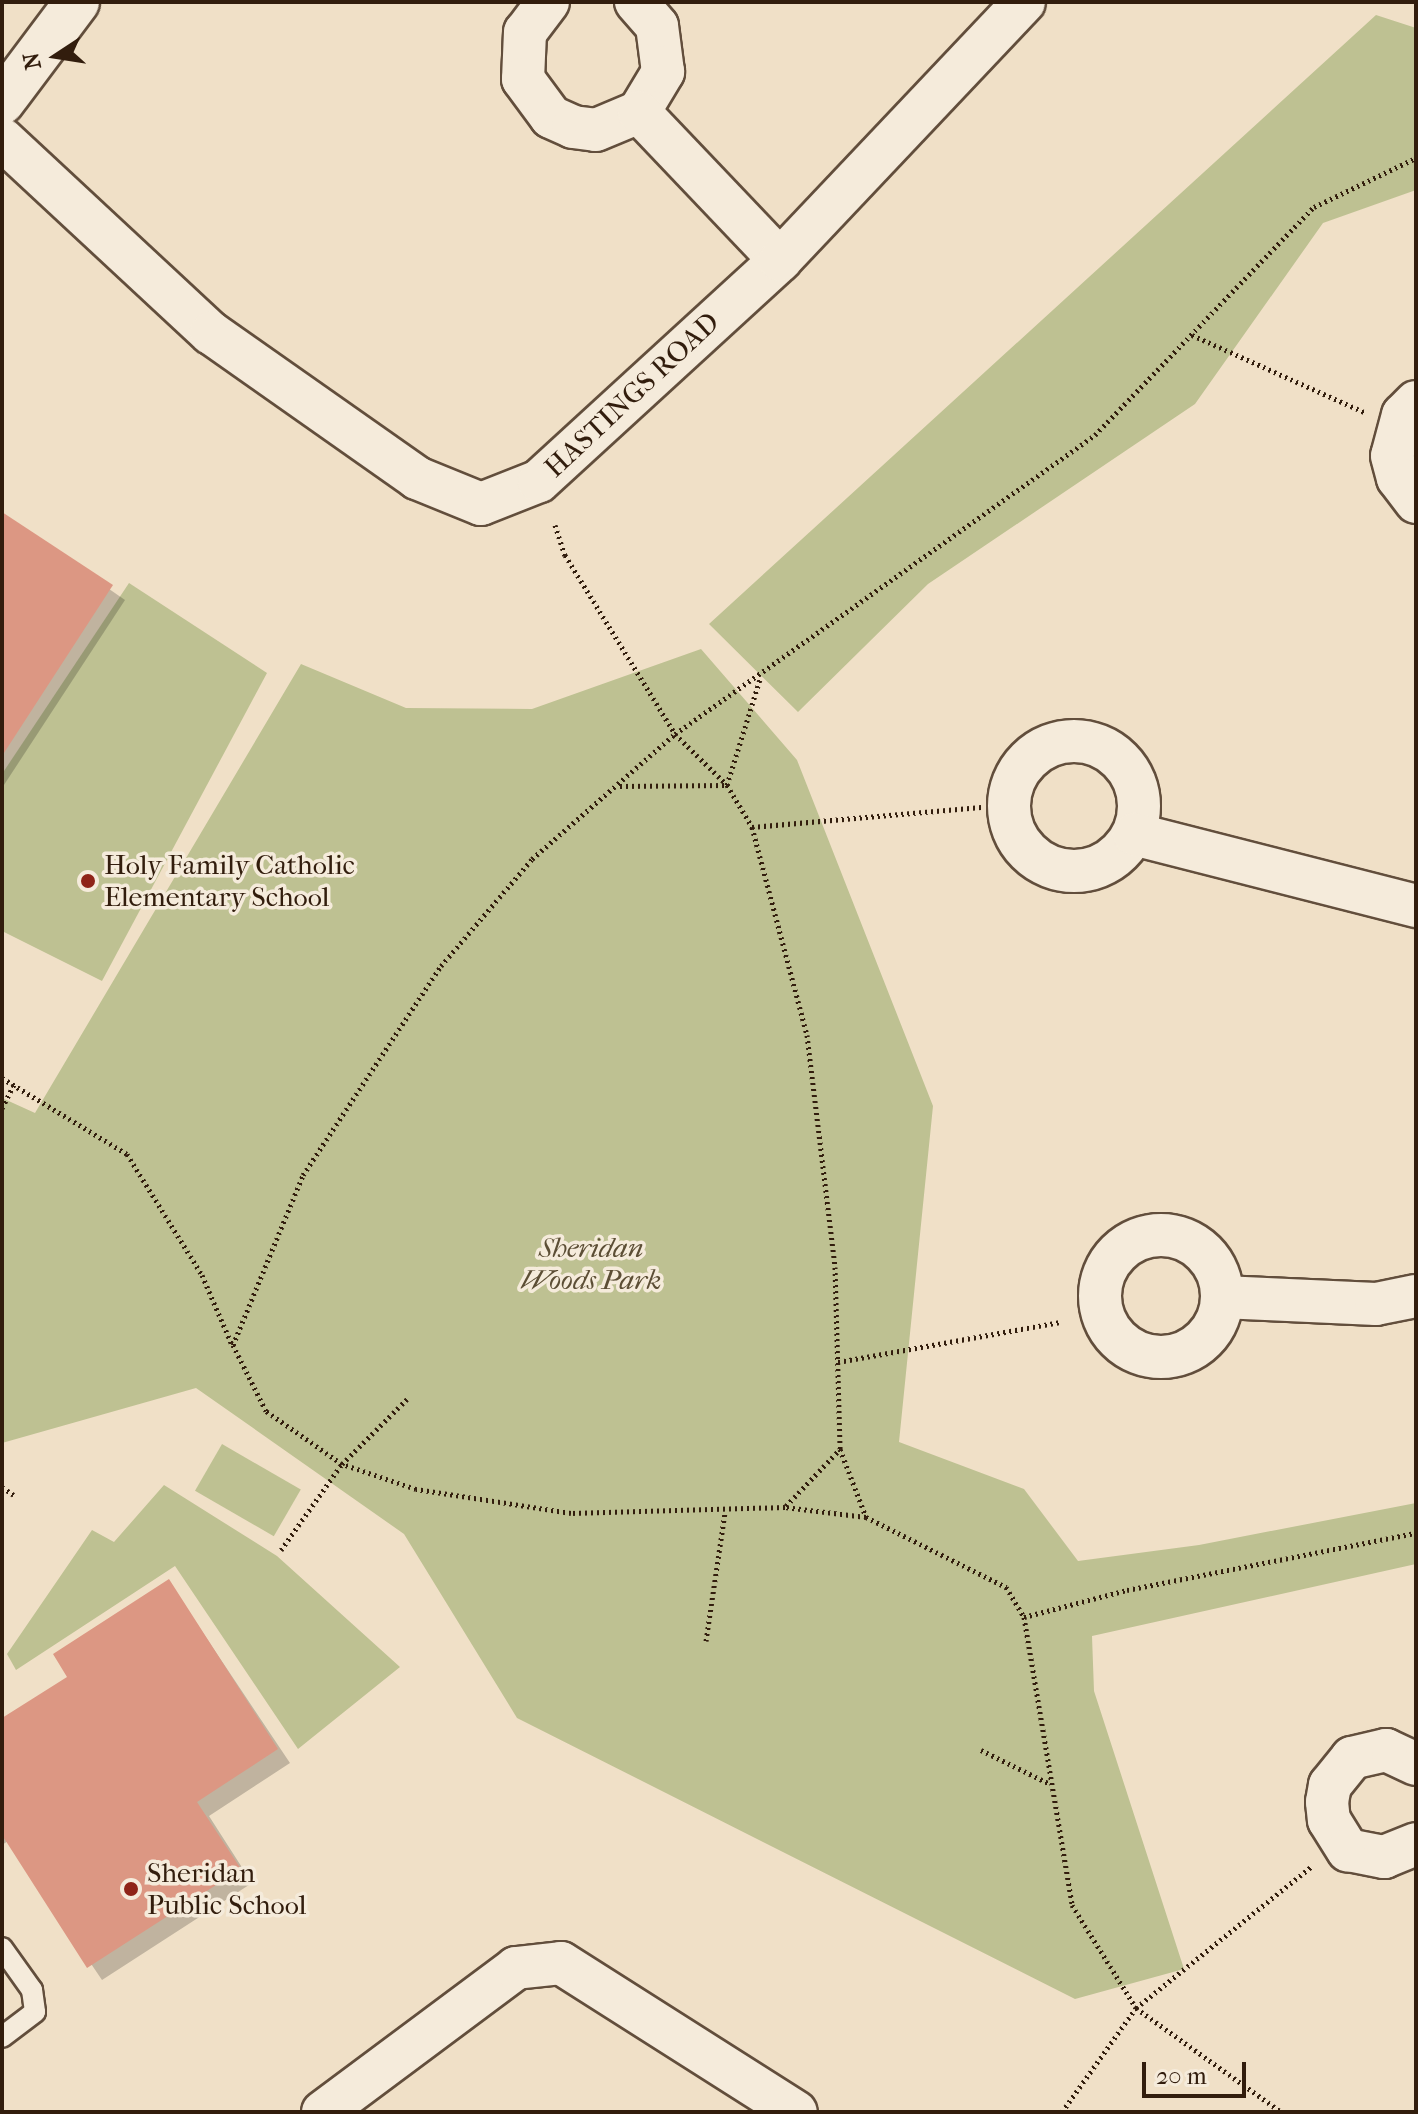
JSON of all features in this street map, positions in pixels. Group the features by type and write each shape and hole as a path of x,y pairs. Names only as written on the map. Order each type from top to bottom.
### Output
{"street":[{"path":"2,102 77,2"},
{"path":"548,2 525,32 521,55 523,79 534,100 573,127 596,130 639,112 663,72 663,48 657,26 636,2"},
{"name":"HASTINGS ROAD","path":"2,139 211,333 417,478 481,504 539,481 780,260 1024,2"},
{"path":"639,112 780,260"},
{"path":"1416,402 1403,415 1392,456 1398,478 1416,502"},
{"path":"1134,834 1416,906"},
{"path":"1222,1297 1376,1304 1416,1296"},
{"path":"1416,1764 1386,1750 1352,1758 1330,1785 1327,1802 1329,1820 1348,1850 1384,1857 1416,1844"},
{"path":"323,2112 516,1968 561,1963 796,2112"}],"lane":[{"path":"2,1948 32,1990 35,2012 2,2037"}],"path":[{"path":"233,1345 303,1175 441,966 532,859 675,734 761,676 1095,435 1314,207 1416,158"},
{"path":"1192,335 1369,414"},
{"path":"555,525 565,555 675,734 727,785 752,827 807,1035 835,1267 840,1449 866,1517"},
{"path":"727,785 761,676"},
{"path":"619,786 727,785"},
{"path":"752,827 981,807"},
{"path":"2,1078 127,1154 202,1275 266,1411 342,1464 416,1489 571,1513 725,1512 785,1507 866,1517 1006,1587 1024,1617 1072,1905 1136,2008 1281,2112"},
{"path":"2,1108 14,1084"},
{"path":"838,1362 1060,1322"},
{"path":"281,1550 342,1464 407,1399"},
{"path":"785,1507 840,1449"},
{"path":"2,1487 14,1495"},
{"path":"706,1641 725,1512"},
{"path":"1024,1617 1127,1590 1416,1533"},
{"path":"981,1750 1050,1784"},
{"path":"1062,2112 1136,2008 1311,1867"}],"green space":[{"path":"1376,15 1416,28 1416,190 1323,223 1195,404 928,584 798,712 709,624"},
{"path":"129,583 267,673 102,981 2,931 2,774"},
{"name":"Sheridan Woods Park","path":"701,649 797,760 933,1106 899,1442 1024,1489 1078,1561 1199,1545 1416,1503 1416,1564 1092,1636 1094,1691 1184,1969 1075,1999 517,1718 404,1534 196,1388 2,1443 2,1098 35,1113 301,664 406,708 532,709"},
{"path":"222,1444 301,1490 274,1536 195,1491"},
{"path":"164,1485 277,1556 400,1667 298,1749 175,1566 16,1670 7,1654 92,1530 114,1542"}],"building":[{"path":"2,512 113,585 2,756"},
{"path":"169,1579 278,1749 197,1802 241,1869 87,1968 2,1835 2,1718 67,1677 53,1654"}],"place":[{"name":"Holy Family Catholic Elementary School","path":"88,881"},
{"name":"Sheridan Public School","path":"131,1889"}]}
